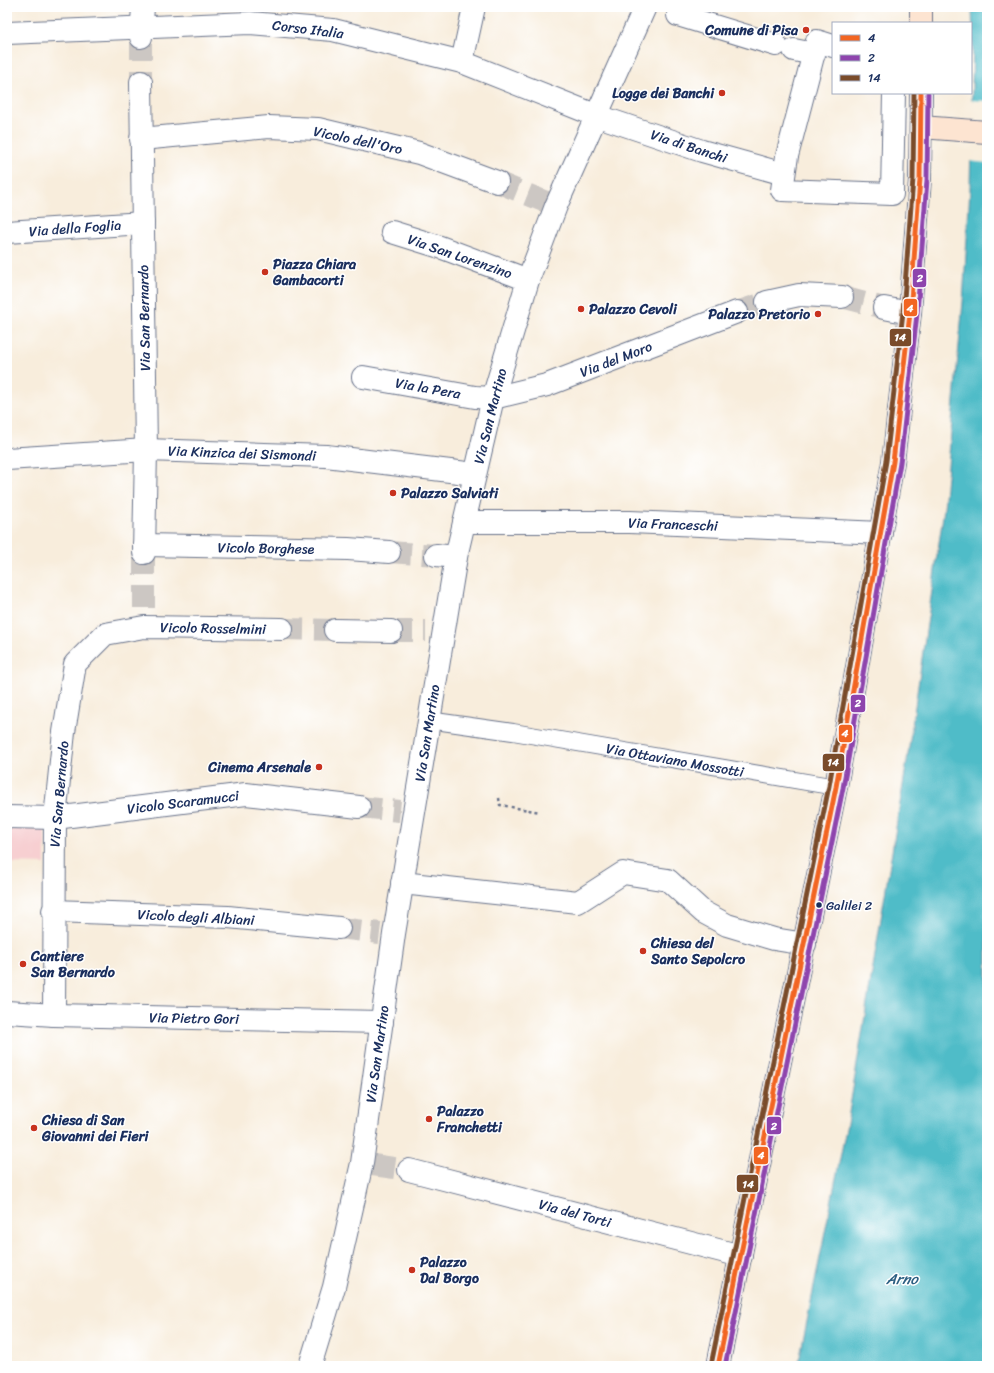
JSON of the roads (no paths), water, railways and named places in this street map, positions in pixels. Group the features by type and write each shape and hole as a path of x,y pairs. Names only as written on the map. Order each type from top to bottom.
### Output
{"street":[{"path":"462,62 474,7"},
{"name":"Via San Martino","path":"310,1366 334,1287 368,1164 382,1022 387,933 402,883 406,812 428,720 435,632 446,556 464,522 493,398 551,204 595,114 644,7"},
{"path":"921,7 921,22"},
{"path":"665,11 804,49 782,190 892,194 894,94"},
{"name":"Corso Italia","path":"7,33 142,23 250,22 333,30 462,62 595,114"},
{"name":"Via San Bernardo","path":"141,82 146,450 144,549"},
{"path":"718,1366 836,787 882,532 893,462 910,313 920,179 921,94"},
{"name":"Via di Banchi","path":"595,114 702,151 784,174"},
{"name":"Vicolo dell'Oro","path":"141,139 276,127 318,129 419,153 497,182"},
{"path":"921,127 987,132"},
{"name":"Via della Foglia","path":"7,232 143,223"},
{"name":"Via San Lorenzino","path":"392,232 440,247 528,280"},
{"path":"767,302 799,296 842,297"},
{"path":"884,308 910,313"},
{"name":"Via del Moro","path":"493,398 567,377 736,312"},
{"name":"Via la Pera","path":"363,377 475,397 493,398"},
{"name":"Via Kinzica dei Sismondi","path":"7,459 146,450 326,456 476,474"},
{"name":"Via Franceschi","path":"464,522 630,522 882,532"},
{"name":"Vicolo Borghese","path":"144,549 348,548 389,552"},
{"name":"Via San Bernardo","path":"54,1015 53,911 55,818 64,732 75,664 105,634 144,623"},
{"name":"Vicolo Rosselmini","path":"144,623 282,629"},
{"path":"335,630 391,630"},
{"name":"Vicolo Scaramucci","path":"7,817 55,818 246,794 360,807"},
{"path":"402,883 578,902 623,873 668,880 703,912 727,925 774,939 804,944"},
{"name":"Vicolo degli Albiani","path":"53,911 228,917 339,928"},
{"name":"Via Pietro Gori","path":"7,1012 54,1015 382,1022"},
{"name":"Via del Torti","path":"409,1170 741,1256"}],"lane":[{"name":"Via Ottaviano Mossotti","path":"428,720 514,732 836,787"}],"water":[{"name":"Arno","path":"972,7 987,7 987,1366 798,1366 848,1119 907,761 944,509 963,302 970,190 973,42"}],"tunnel":[{"path":"141,37 141,82"},
{"path":"497,182 546,202"},
{"path":"842,297 884,308"},
{"path":"737,312 767,302"},
{"path":"389,552 436,555"},
{"path":"144,553 144,619"},
{"path":"282,629 335,630"},
{"path":"391,631 426,631"},
{"path":"359,807 400,811"},
{"path":"339,928 380,933"},
{"path":"373,1165 409,1170"}],"place":[{"name":"Comune di Pisa","path":"806,30"},
{"name":"Logge dei Banchi","path":"722,93"},
{"name":"Piazza Chiara Gambacorti","path":"265,272"},
{"name":"Palazzo Cevoli","path":"581,309"},
{"name":"Palazzo Pretorio","path":"818,314"},
{"name":"Palazzo Salviati","path":"393,493"},
{"name":"Cinema Arsenale","path":"319,767"},
{"name":"Galilei 2","path":"819,905"},
{"name":"Chiesa del Santo Sepolcro","path":"643,951"},
{"name":"Cantiere San Bernardo","path":"23,964"},
{"name":"Palazzo Franchetti","path":"429,1119"},
{"name":"Chiesa di San Giovanni dei Fieri","path":"34,1128"},
{"name":"Palazzo Dal Borgo","path":"412,1270"}]}
